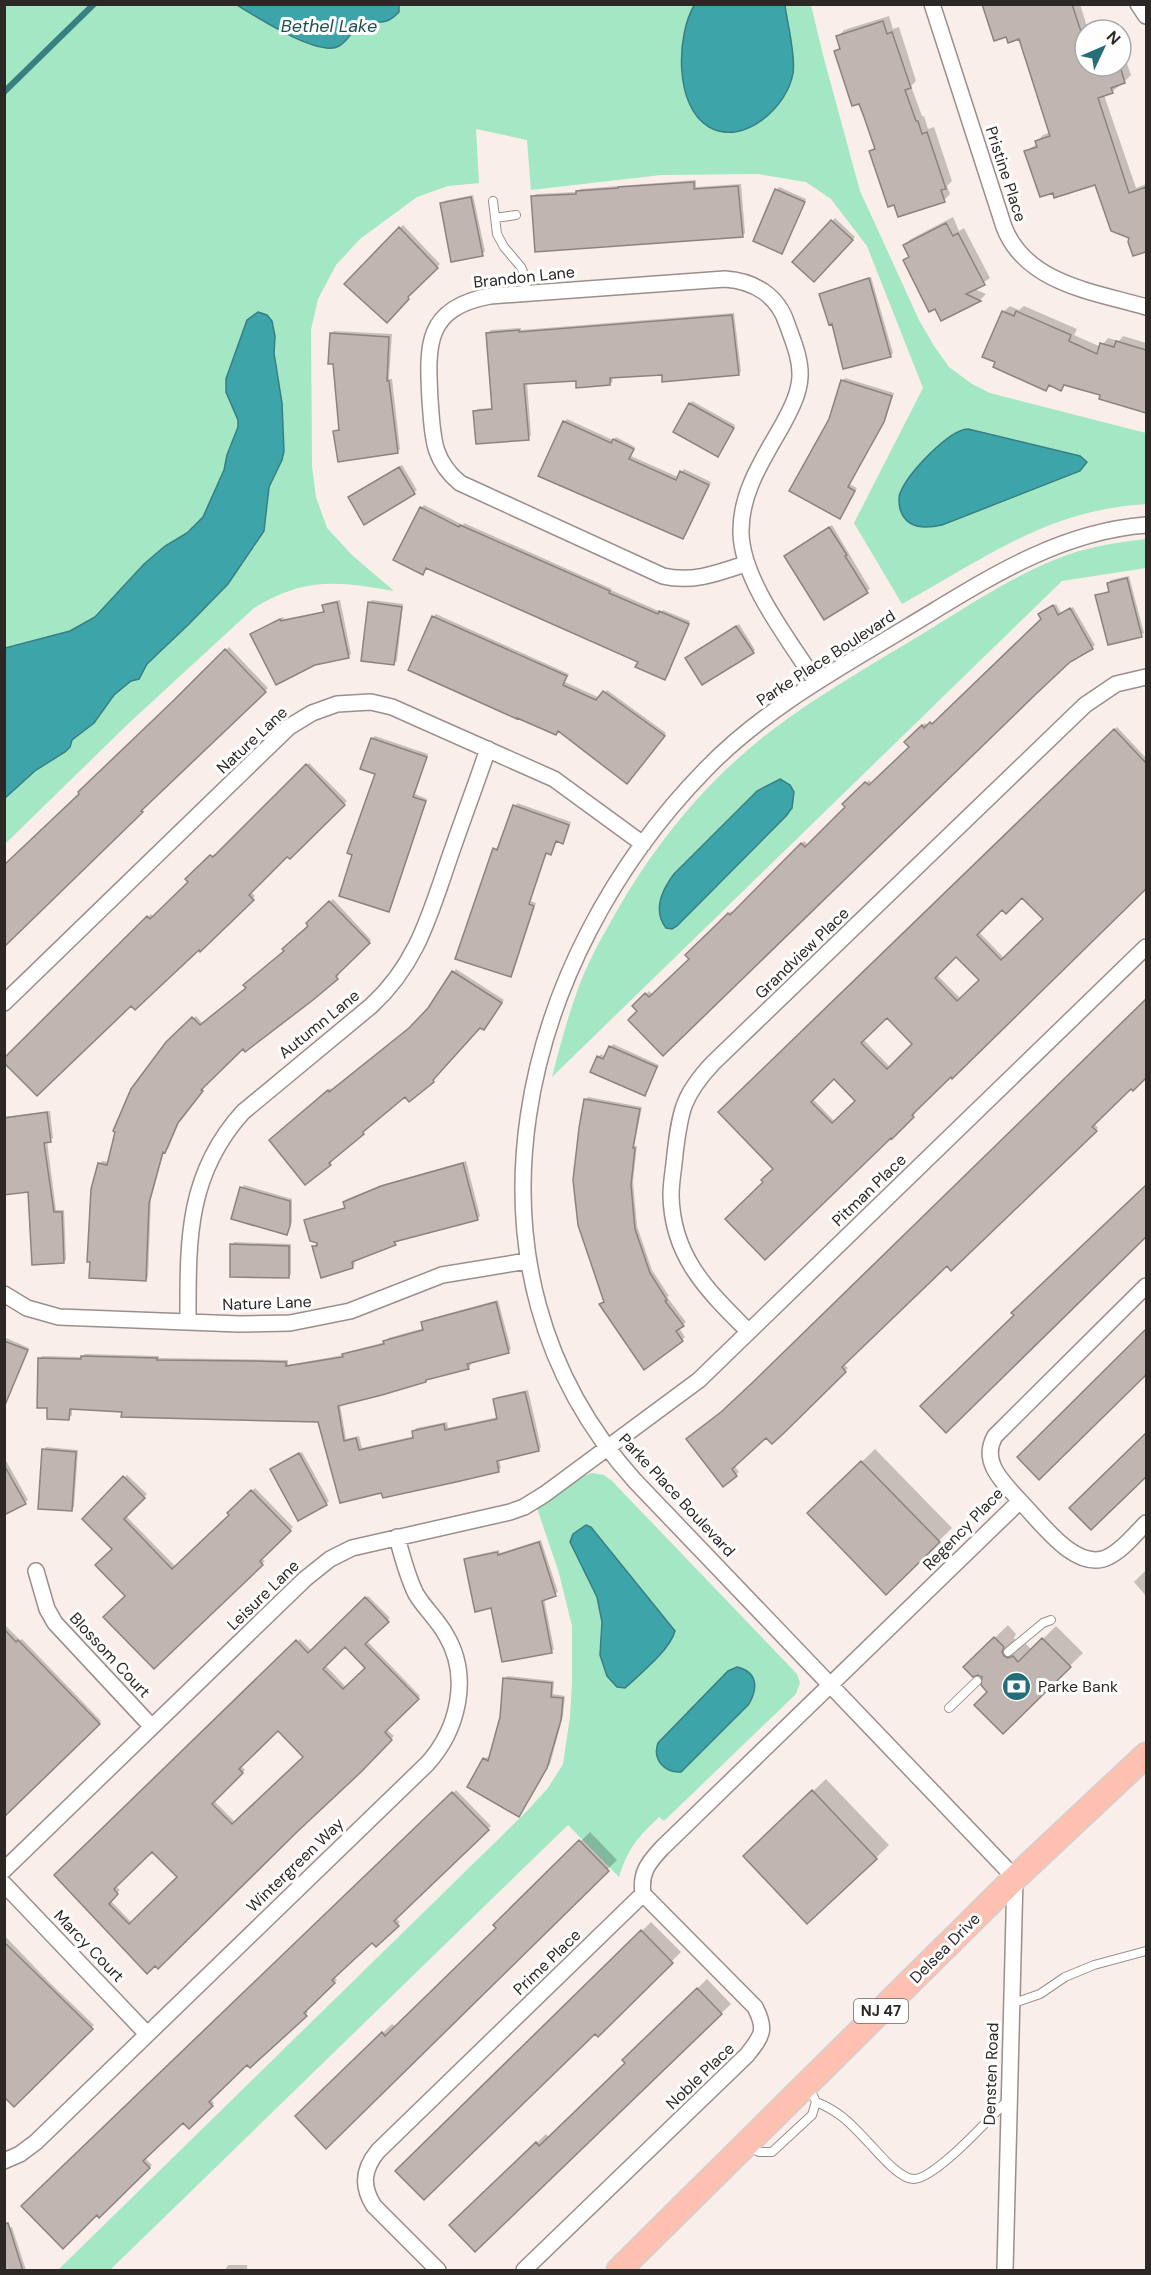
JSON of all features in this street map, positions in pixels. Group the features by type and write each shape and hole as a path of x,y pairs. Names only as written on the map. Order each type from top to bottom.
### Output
{"main road":[{"name":"Delsea Drive","path":"619,2271 746,2145 812,2093 1015,1878 1146,1755"}],"street":[{"name":"Pristine Place","path":"932,4 1004,227 1012,244 1031,264 1053,279 1146,307"},
{"path":"1138,4 1146,16"},
{"name":"Brandon Lane","path":"745,564 695,578 680,579 663,576 460,483 447,470 438,455 433,438 428,360 429,346 435,331 450,312 467,301 490,296 735,280 760,289 780,307 798,359 800,384 794,402 748,489 742,513 741,532 745,564 760,595 816,682"},
{"name":"Parke Place Boulevard","path":"1015,1878 635,1481 607,1448 580,1405 559,1365 538,1308 527,1261 523,1225 522,1171 527,1119 542,1055 559,999 582,945 610,892 643,844 672,806 716,759 756,725 816,682 1018,561 1061,543 1085,536 1146,525"},
{"name":"Grandview Place","path":"748,1331 705,1287 688,1260 676,1233 672,1186 678,1125 687,1096 713,1063 1085,705 1116,684 1146,677"},
{"name":"Nature Lane","path":"4,1003 289,727 304,717 337,704 371,702 402,711 488,749 566,786 643,844"},
{"name":"Autumn Lane","path":"188,1321 188,1260 192,1215 198,1190 211,1158 229,1128 243,1112 371,1006 404,969 424,930 488,749"},
{"name":"Pitman Place","path":"607,1448 690,1388 1146,947"},
{"name":"Nature Lane","path":"4,1294 27,1308 59,1317 267,1324 314,1320 360,1308 442,1275 527,1261"},
{"name":"Regency Place","path":"831,1684 1020,1501 1000,1479 992,1465 990,1450 995,1436 1146,1287"},
{"name":"Leisure Lane","path":"4,1870 318,1568 352,1548 524,1507 539,1499 607,1448"},
{"path":"1020,1501 1071,1552 1084,1560 1102,1560 1110,1557 1146,1523"},
{"name":"Wintergreen Way","path":"4,2161 20,2154 36,2142 427,1764 445,1740 457,1706 459,1684 457,1665 447,1635 421,1602 410,1581 397,1537"},
{"name":"Blossom Court","path":"36,1571 47,1609 55,1623 152,1727"},
{"path":"643,1894 641,1881 645,1869 653,1858 831,1684"},
{"name":"Densten Road","path":"1005,2271 1015,1878"},
{"name":"Marcy Court","path":"4,1884 147,2034"},
{"name":"Prime Place","path":"438,2271 374,2206 368,2195 366,2179 368,2163 643,1894"},
{"name":"Noble Place","path":"524,2271 747,2055 762,2037 762,2020 755,2007 643,1894"}],"lane":[{"path":"493,201 500,241 521,267 526,294"},
{"path":"495,218 516,215"},
{"path":"1008,1652 1043,1623 1051,1620"},
{"path":"950,1708 977,1681"},
{"path":"1011,2004 1040,1994 1065,1977 1094,1965 1146,1951"},
{"path":"812,2093 848,2121 897,2172 912,2179 927,2176 941,2165 1008,2099"}],"green space":[{"path":"5,5 811,5 860,191 919,320 934,346 949,367 972,384 990,393 1146,433 1146,504 1110,508 1047,526 990,554 902,604 854,523 923,388 867,246 831,199 806,182 758,174 661,175 531,190 527,140 476,129 479,183 448,186 417,197 360,239 336,265 318,299 311,330 312,466 316,497 327,528 353,556 394,591 355,585 322,584 289,591 254,608 129,723 5,844"},
{"path":"1146,539 1146,568 1062,581 552,1077 582,978 625,897 660,844 680,819 746,751 825,693 1010,581 1077,552"},
{"path":"592,1473 604,1475 612,1481 797,1674 800,1683 796,1694 664,1821 659,1817 645,1831 630,1851 619,1877 568,1825 110,2270 58,2270 548,1788 563,1764 570,1717 572,1626 559,1573 537,1508 580,1478"}],"water":[{"path":"695,4 785,5 791,39 793,73 783,98 762,120 750,127 736,132 722,132 709,127 689,104 684,87 682,51 684,33"},
{"name":"Bethel Lake","path":"237,5 399,5 399,12 390,20 362,22 342,44 330,48 317,46 287,34"},
{"path":"258,312 267,315 272,321 275,336 274,353 282,403 284,451 269,487 264,531 228,584 147,664 139,679 131,681 114,695 94,723 72,740 65,752 36,770 5,798 5,648 70,631 95,617 144,564 165,546 187,533 203,517 224,470 238,427 238,420 226,392 226,379 247,320"},
{"path":"968,429 1080,456 1087,462 1080,471 942,525 923,527 911,524 903,516 900,507 899,495 905,483 940,444 960,431"},
{"path":"780,779 790,785 794,792 792,808 786,816 677,926 672,929 666,928 660,914 660,900 674,874 757,791"},
{"path":"586,1525 591,1527 675,1631 661,1654 625,1688 617,1687 607,1676 600,1655 602,1622 597,1597 570,1542 573,1534"},
{"path":"737,1667 749,1673 754,1681 754,1692 749,1704 681,1772 665,1768 658,1760 658,1743 728,1671"}],"building":[{"path":"982,4 1072,4 1077,18 1073,18 1073,78 1124,78 1125,83 1111,88 1113,93 1098,98 1129,193 1146,187 1146,252 1133,256 1128,242 1129,238 1111,231 1095,185 1054,198 1053,193 1040,197 1024,151 1037,147 1035,141 1050,136 1019,39 1008,43 1006,37 994,41"},
{"path":"883,21 887,34 892,32 911,88 905,90 922,134 927,132 946,189 941,190 945,202 898,217 894,205 888,207 869,151 875,149 864,117 859,104 852,106 834,51 840,49 836,36"},
{"path":"694,182 694,189 738,186 743,237 535,252 531,196 576,194 576,191"},
{"path":"775,189 805,202 782,254 753,241"},
{"path":"471,197 483,256 451,262 440,203"},
{"path":"831,220 853,240 814,282 792,262"},
{"path":"946,223 953,236 958,233 985,285 966,294 981,301 941,321 935,309 929,312 903,260 909,257 903,245"},
{"path":"399,227 438,268 408,297 409,299 387,323 344,284"},
{"path":"869,278 891,357 843,369 832,324 829,325 819,294"},
{"path":"1002,311 1014,316 1016,311 1071,335 1069,341 1097,354 1100,343 1114,347 1116,341 1146,350 1146,413 1099,399 1100,395 1064,385 1061,391 1049,385 1046,391 993,367 995,362 982,357"},
{"path":"732,315 739,375 662,382 662,375 610,378 610,385 576,388 576,381 524,384 529,440 476,444 473,411 492,409 486,333"},
{"path":"330,333 389,337 387,381 389,381 398,453 338,462 333,431 339,430 333,364 328,364"},
{"path":"841,380 892,396 884,422 848,487 855,491 840,519 789,491 829,419"},
{"path":"689,403 734,428 718,457 673,432"},
{"path":"563,421 611,443 613,439 634,449 629,459 676,480 680,471 709,485 683,539 538,476"},
{"path":"399,467 415,494 364,525 348,497"},
{"path":"420,507 459,527 460,525 610,591 609,593 658,614 659,611 689,624 665,680 635,667 638,662 426,568 423,575 393,560"},
{"path":"829,527 868,593 824,620 784,556"},
{"path":"1127,578 1142,637 1108,645 1095,595 1109,592 1107,583"},
{"path":"337,602 349,658 315,665 276,685 250,634 280,619 281,621 324,612 322,605"},
{"path":"368,602 402,607 394,665 361,661"},
{"path":"1053,605 1058,615 1070,608 1093,649 1070,662 1036,694 663,1056 628,1020 637,1011 632,1006 645,993 649,997 689,959 685,955 728,913 730,915 801,843 805,847 845,807 842,804 865,782 869,785 909,747 904,742 922,725 924,728 930,722 932,724 1041,619 1038,614"},
{"path":"432,616 567,676 563,685 596,700 603,691 665,736 627,784 558,731 556,735 408,670"},
{"path":"736,626 754,653 702,685 685,658"},
{"path":"225,649 266,692 141,811 143,812 4,947 4,865"},
{"path":"1114,729 1146,763 1146,889 952,1079 951,1077 912,1115 914,1117 892,1139 765,1260 725,1219 773,1169 718,1112","holes":["1022,898 1043,919 1001,960 977,935 1002,910 1006,914","956,957 979,980 957,1001 935,978","887,1018 912,1044 887,1069 861,1043","834,1079 855,1101 832,1123 811,1102"]},
{"path":"371,738 427,757 413,797 426,801 389,912 339,896 352,855 347,853 375,774 360,769"},
{"path":"306,764 345,805 249,895 254,900 200,952 199,950 135,1010 131,1006 37,1096 4,1063 4,1058 147,916 150,919 188,882 185,879 210,855 213,857"},
{"path":"513,805 569,825 563,844 556,841 551,855 546,853 529,904 534,906 511,977 455,959 493,848 497,850"},
{"path":"329,901 370,943 336,976 338,979 313,1000 245,1052 243,1049 201,1090 203,1091 178,1123 165,1153 163,1152 149,1203 146,1281 89,1278 90,1262 87,1262 91,1189 98,1163 107,1165 115,1132 113,1131 131,1089 166,1042 192,1017 200,1025 246,988 243,985 284,951 282,949 308,926 306,923"},
{"path":"452,971 502,1003 484,1030 480,1028 433,1080 434,1082 409,1102 405,1097 329,1163 331,1165 305,1185 269,1140 328,1090 329,1092 409,1028 428,1008"},
{"path":"1146,999 1146,1078 1133,1091 1131,1089 1092,1127 1097,1131 951,1271 947,1266 842,1367 846,1372 784,1433 772,1444 766,1438 732,1469 737,1476 723,1487 686,1439 721,1412 752,1383"},
{"path":"609,1046 657,1067 645,1096 590,1072 597,1056 603,1059"},
{"path":"584,1099 640,1109 633,1148 635,1148 631,1185 635,1229 650,1273 667,1300 665,1301 684,1326 676,1331 683,1341 644,1370 599,1304 604,1302 578,1225 573,1180"},
{"path":"47,1112 51,1142 44,1143 54,1212 62,1212 64,1263 32,1265 28,1192 4,1195 4,1118"},
{"path":"463,1163 478,1220 394,1242 396,1245 352,1262 353,1268 321,1278 312,1246 317,1246 317,1243 310,1241 304,1220 345,1208 343,1202 381,1186"},
{"path":"1146,1185 1146,1237 946,1433 920,1406 1014,1315 1011,1313"},
{"path":"240,1187 290,1201 290,1226 287,1235 231,1219"},
{"path":"230,1244 289,1246 289,1278 230,1277"},
{"path":"496,1302 509,1353 467,1364 469,1369 338,1406 344,1441 356,1438 359,1450 413,1438 412,1431 444,1424 445,1430 497,1419 493,1399 525,1392 539,1451 497,1461 499,1472 456,1482 383,1498 381,1493 340,1503 318,1422 121,1417 122,1412 70,1409 69,1420 47,1419 47,1408 37,1408 38,1358 81,1359 81,1356 286,1362 286,1366 343,1357 342,1354 384,1344 383,1341 423,1330 421,1322"},
{"path":"1146,1329 1146,1375 1039,1480 1017,1457"},
{"path":"4,1341 28,1350 5,1405 4,1405"},
{"path":"1146,1433 1146,1477 1091,1530 1069,1508"},
{"path":"42,1449 76,1452 72,1511 38,1509"},
{"path":"299,1453 327,1505 298,1521 270,1469"},
{"path":"861,1461 940,1542 886,1595 807,1513"},
{"path":"4,1465 26,1504 4,1515"},
{"path":"123,1476 145,1498 124,1519 172,1569 229,1515 227,1513 251,1490 291,1531 260,1561 263,1565 154,1669 103,1617 125,1596 95,1565 112,1549 82,1519"},
{"path":"539,1542 556,1596 542,1601 552,1653 502,1662 491,1608 475,1612 464,1559 497,1552 498,1555"},
{"path":"365,1597 389,1622 365,1644 419,1699 385,1732 392,1740 361,1772 158,1969 155,1966 147,1974 54,1875 296,1640 308,1653","holes":["345,1647 365,1668 343,1689 323,1669","278,1731 303,1757 232,1824 212,1804 243,1773 239,1769","152,1852 177,1877 129,1924 109,1904 118,1894 114,1889"]},
{"path":"4,1629 16,1642 18,1640 100,1724 4,1817"},
{"name":"Parke Bank","path":"994,1637 1004,1647 1002,1652 1004,1656 1008,1658 1013,1656 1018,1662 1042,1638 1071,1667 1003,1734 974,1705 987,1692 981,1685 982,1677 978,1675 973,1677 963,1667"},
{"path":"503,1678 552,1683 551,1697 563,1698 561,1720 547,1768 519,1817 467,1787 483,1758 488,1761 500,1717"},
{"path":"812,1790 877,1859 807,1924 743,1856"},
{"path":"452,1792 489,1830 394,1921 399,1926 376,1947 372,1943 332,1980 335,1983 304,2013 307,2016 250,2068 247,2065 209,2102 213,2106 189,2129 183,2123 143,2161 150,2168 99,2218 97,2215 63,2249 21,2206"},
{"path":"579,1840 609,1871 326,2149 295,2116 382,2032 385,2036 496,1928 493,1925"},
{"path":"641,1930 673,1963 598,2037 595,2034 424,2200 395,2171"},
{"path":"4,1942 93,2029 14,2107 4,2097"},
{"path":"697,1988 722,2014 475,2252 449,2225 536,2142 539,2146 625,2063 622,2060"},
{"path":"8,2223 23,2271 4,2271 4,2224"}],"waterway":[{"path":"4,92 94,4"}],"place":[{"name":"Parke Bank","path":"1017,1686"}]}
